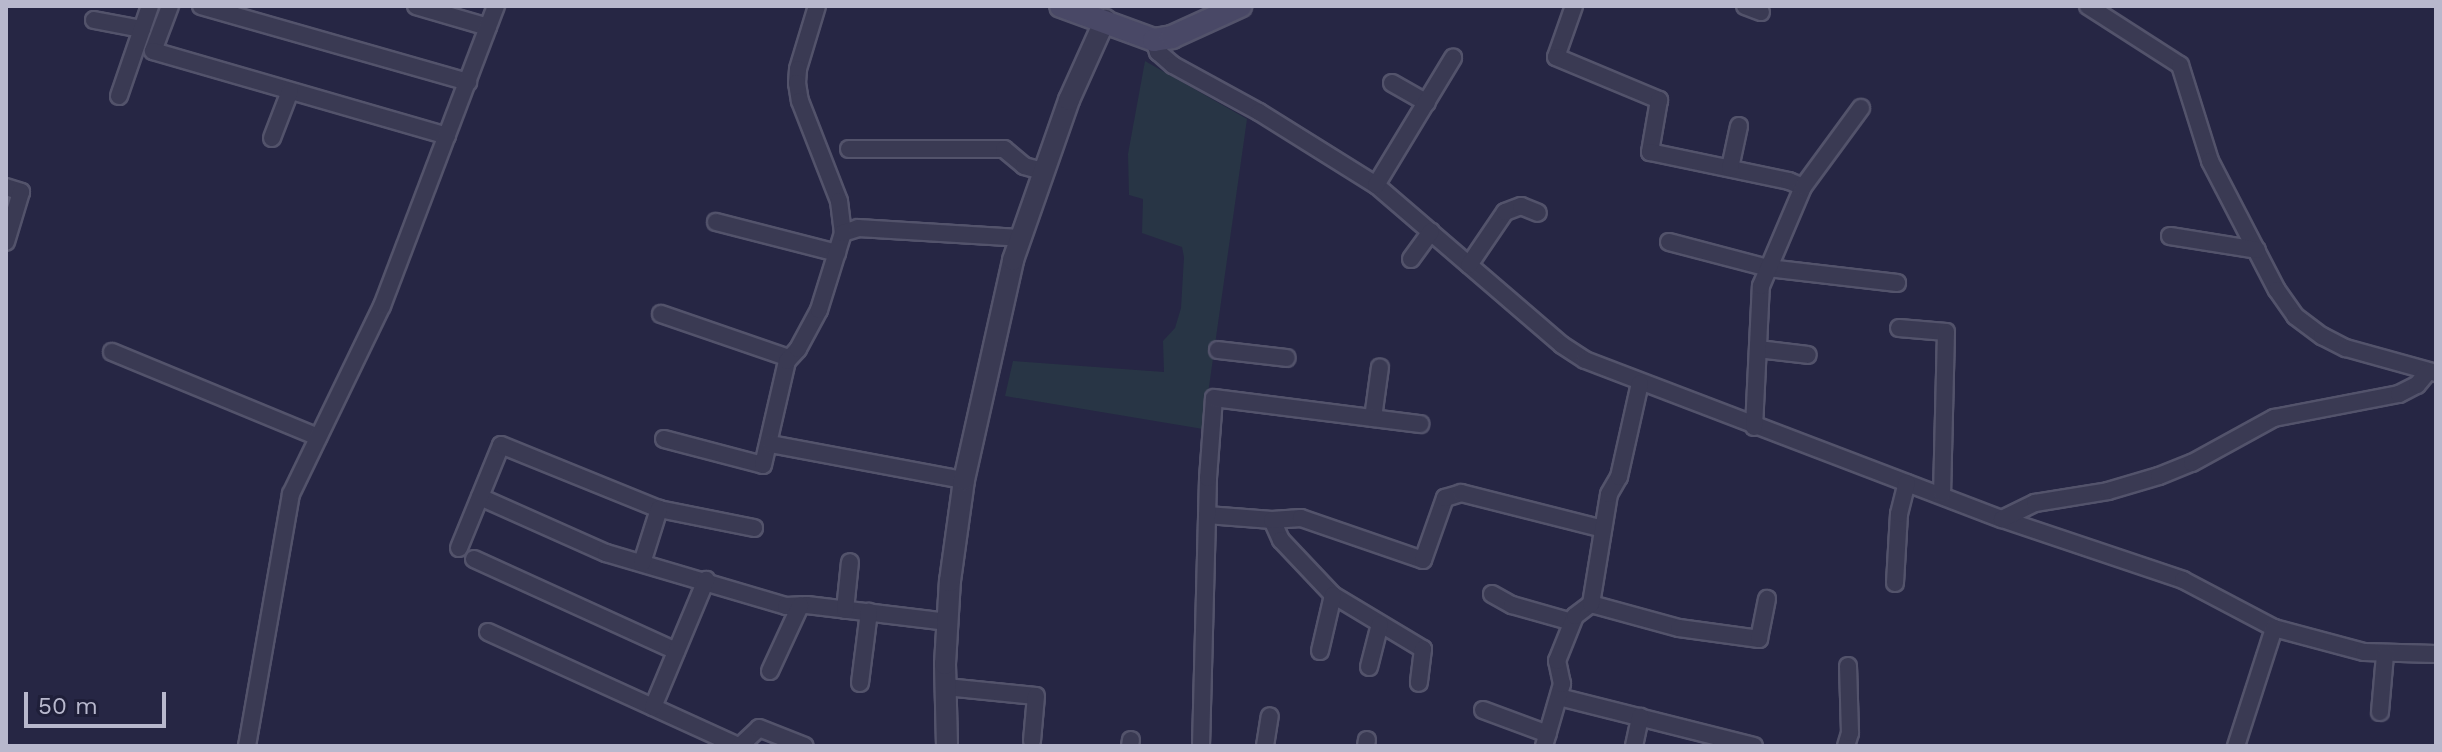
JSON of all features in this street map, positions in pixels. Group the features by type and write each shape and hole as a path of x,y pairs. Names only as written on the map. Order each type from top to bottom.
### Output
{"main road":[{"path":"1061,6 1107,13 1154,40 1172,37 1234,7"}],"street":[{"path":"119,96 150,6"},
{"path":"170,6 153,51 447,136"},
{"path":"201,6 468,82"},
{"path":"416,6 488,27"},
{"path":"247,746 291,494 382,306 496,6"},
{"path":"664,439 763,465 771,444 789,358 798,349 819,310 843,233 839,201 811,130 797,83 798,69 817,6"},
{"path":"1574,6 1556,57 1659,100 1650,152 1789,181 1803,187"},
{"path":"2088,6 2180,65 2210,161 2277,290 2305,325 2346,348 2432,372"},
{"path":"947,746 948,622 964,480 1020,238 1090,46 1107,13"},
{"path":"94,20 142,29"},
{"path":"1154,40 1158,52 1173,65 1259,112 1376,185 1562,345 1585,360 2002,519 2183,580 2274,628 2385,655 2436,654"},
{"path":"1376,185 1453,58"},
{"path":"1392,83 1427,103"},
{"path":"272,138 290,91"},
{"path":"1754,427 1757,302 1768,268 1803,187 1861,108"},
{"path":"1730,168 1739,126"},
{"path":"849,149 1004,149 1024,166 1043,171"},
{"path":"6,187 21,192 6,242"},
{"path":"1469,265 1505,212 1521,206 1538,213"},
{"path":"716,222 837,253"},
{"path":"843,233 858,228 1020,238"},
{"path":"1411,259 1431,231"},
{"path":"2170,236 2257,250"},
{"path":"1669,242 1768,268 1897,283"},
{"path":"661,314 789,358"},
{"path":"1899,328 1946,332 1942,494"},
{"path":"1758,349 1808,355"},
{"path":"1218,350 1287,358"},
{"path":"112,352 318,437"},
{"path":"1373,418 1380,367"},
{"path":"2002,519 2035,503 2108,491 2159,476 2192,463 2274,418 2399,394 2417,385 2432,372"},
{"path":"1483,710 1546,740 1562,684 1557,661 1572,622 1591,604 1609,494 1619,477 1640,383"},
{"path":"1201,746 1207,515 1214,398 1420,424"},
{"path":"771,444 964,480"},
{"path":"459,548 501,445 659,509 754,528"},
{"path":"1895,583 1899,514 1907,483"},
{"path":"1207,515 1272,520 1301,518 1423,560 1445,498 1461,493 1603,529"},
{"path":"480,497 606,553 786,606 948,622"},
{"path":"642,563 659,509"},
{"path":"1272,520 1281,540 1333,595 1423,649 1419,683"},
{"path":"474,559 676,651"},
{"path":"845,610 850,562"},
{"path":"653,707 706,580"},
{"path":"1492,594 1512,605 1572,622"},
{"path":"1320,651 1333,595"},
{"path":"1591,604 1679,628 1759,639 1767,599"},
{"path":"770,671 800,606"},
{"path":"860,683 869,612"},
{"path":"1369,667 1380,624"},
{"path":"2239,745 2274,628"},
{"path":"488,632 739,746 759,728 805,746"},
{"path":"2380,712 2385,655"},
{"path":"1846,746 1850,733 1848,666"},
{"path":"946,687 1036,696 1032,741"},
{"path":"1559,697 1754,746"},
{"path":"1265,746 1270,716"},
{"path":"1634,746 1640,717"}],"shaded area":[{"path":"1145,61 1247,119 1203,429 1005,396 1013,361 1164,372 1163,341 1175,328 1181,308 1184,257 1182,247 1142,233 1143,199 1129,195 1128,154"}]}
